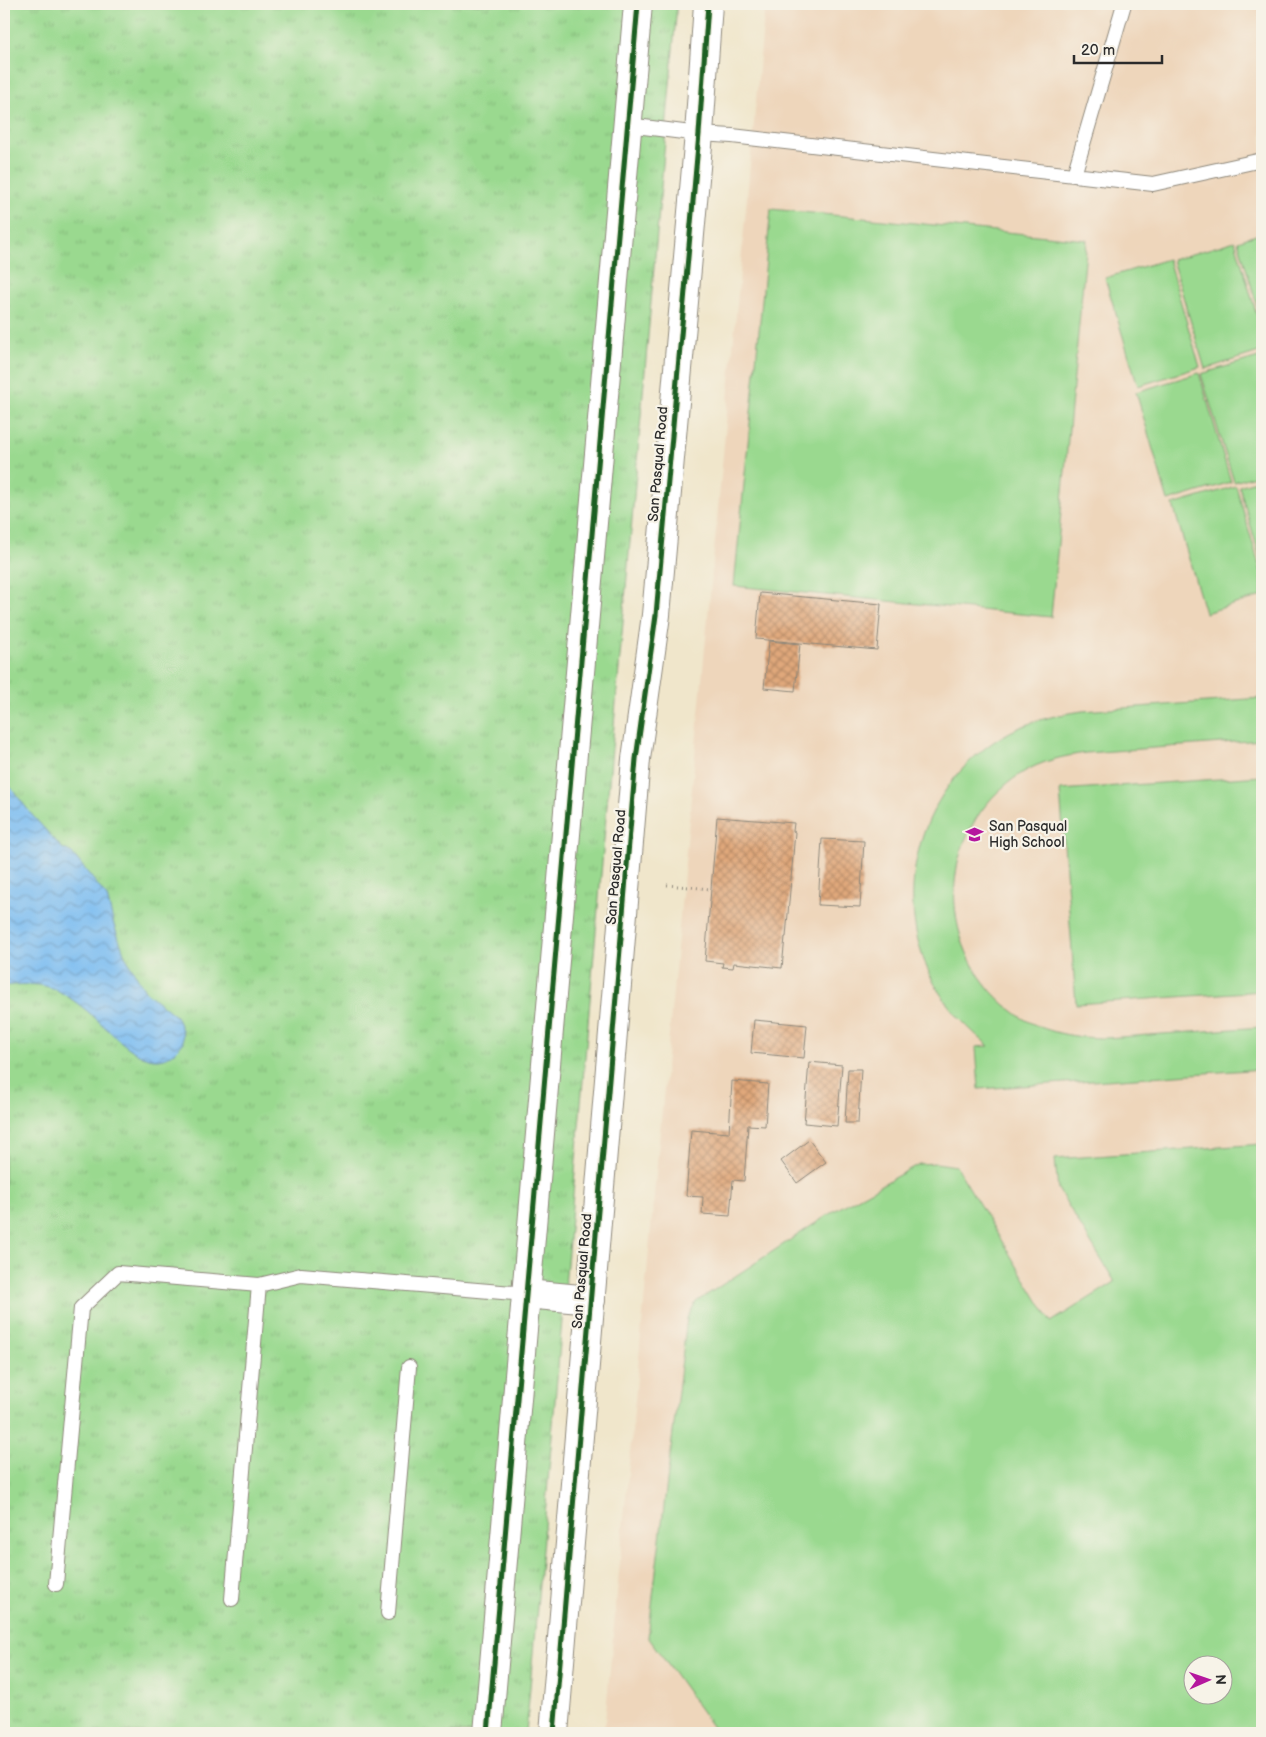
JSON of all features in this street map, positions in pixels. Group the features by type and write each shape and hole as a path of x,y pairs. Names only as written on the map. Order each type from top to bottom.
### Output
{"main road":[{"path":"488,1733 638,4"},
{"name":"San Pasqual Road","path":"554,1733 636,759 656,615 699,134 708,4"},
{"path":"526,1294 591,1300"}],"lane":[{"path":"1074,175 1124,4"},
{"path":"628,124 699,134 732,136 1154,184 1262,160"},
{"path":"56,1584 81,1308 118,1273 259,1285 301,1275 526,1294"},
{"path":"232,1600 259,1285"},
{"path":"388,1613 409,1368"}],"path":[{"path":"667,885 711,889"}],"shaded area":[{"name":"San Pasqual High School","path":"765,4 1262,4 1262,1733 604,1733"}],"green space":[{"path":"4,4 677,4 526,1733 4,1733"},
{"path":"771,209 1087,240 1051,617 734,586"},
{"path":"1262,233 1262,322 1238,241"},
{"path":"1235,241 1262,333 1262,351 1205,369 1172,260"},
{"path":"1168,259 1200,367 1138,386 1105,278"},
{"path":"1262,356 1262,474 1234,482 1201,374"},
{"path":"1199,373 1231,482 1168,501 1136,392"},
{"path":"1262,479 1262,564 1239,486"},
{"path":"1236,486 1262,575 1262,596 1205,613 1173,505"},
{"path":"1262,698 1262,740 1086,753 1037,765 1022,773 993,797 971,827 959,859 954,893 958,928 971,961 991,991 1019,1016 1029,1022 1039,1027 1072,1036 1095,1038 1262,1027 1262,1069 979,1089 976,1047 989,1046 961,1020 938,990 923,956 914,921 913,886 919,851 930,817 948,787 972,760 1001,737 1020,727 1040,720 1083,711"},
{"path":"1262,776 1262,991 1076,1004 1060,790"},
{"path":"1262,1144 1262,1733 717,1733 648,1637 687,1318 696,1302 834,1211 919,1164 936,1163 956,1166 1051,1322 1115,1282 1058,1189 1055,1159"}],"water":[{"path":"4,779 32,815 62,848 72,853 107,897 125,956 146,992 176,1016 182,1030 183,1043 172,1054 160,1059 148,1058 137,1053 114,1036 82,1007 54,989 32,984 4,986"}],"building":[{"path":"760,593 881,604 877,650 756,639"},
{"path":"769,641 800,644 795,691 764,688"},
{"path":"717,817 794,823 793,831 795,832 782,968 734,963 733,968 722,967 723,963 705,961"},
{"path":"822,839 864,841 860,907 818,905"},
{"path":"754,1020 807,1025 804,1058 751,1053"},
{"path":"809,1062 842,1065 837,1126 804,1123"},
{"path":"848,1069 861,1069 858,1123 845,1123"},
{"path":"732,1081 768,1084 765,1126 748,1125 744,1181 733,1180 730,1216 702,1214 703,1197 686,1196 691,1130 729,1133"},
{"path":"809,1140 826,1162 797,1183 781,1161"}],"cycle path":[{"path":"488,1733 638,4"},
{"path":"554,1733 636,759 656,615 699,134 708,4"}],"place":[{"name":"San Pasqual High School","path":"975,834"}]}
